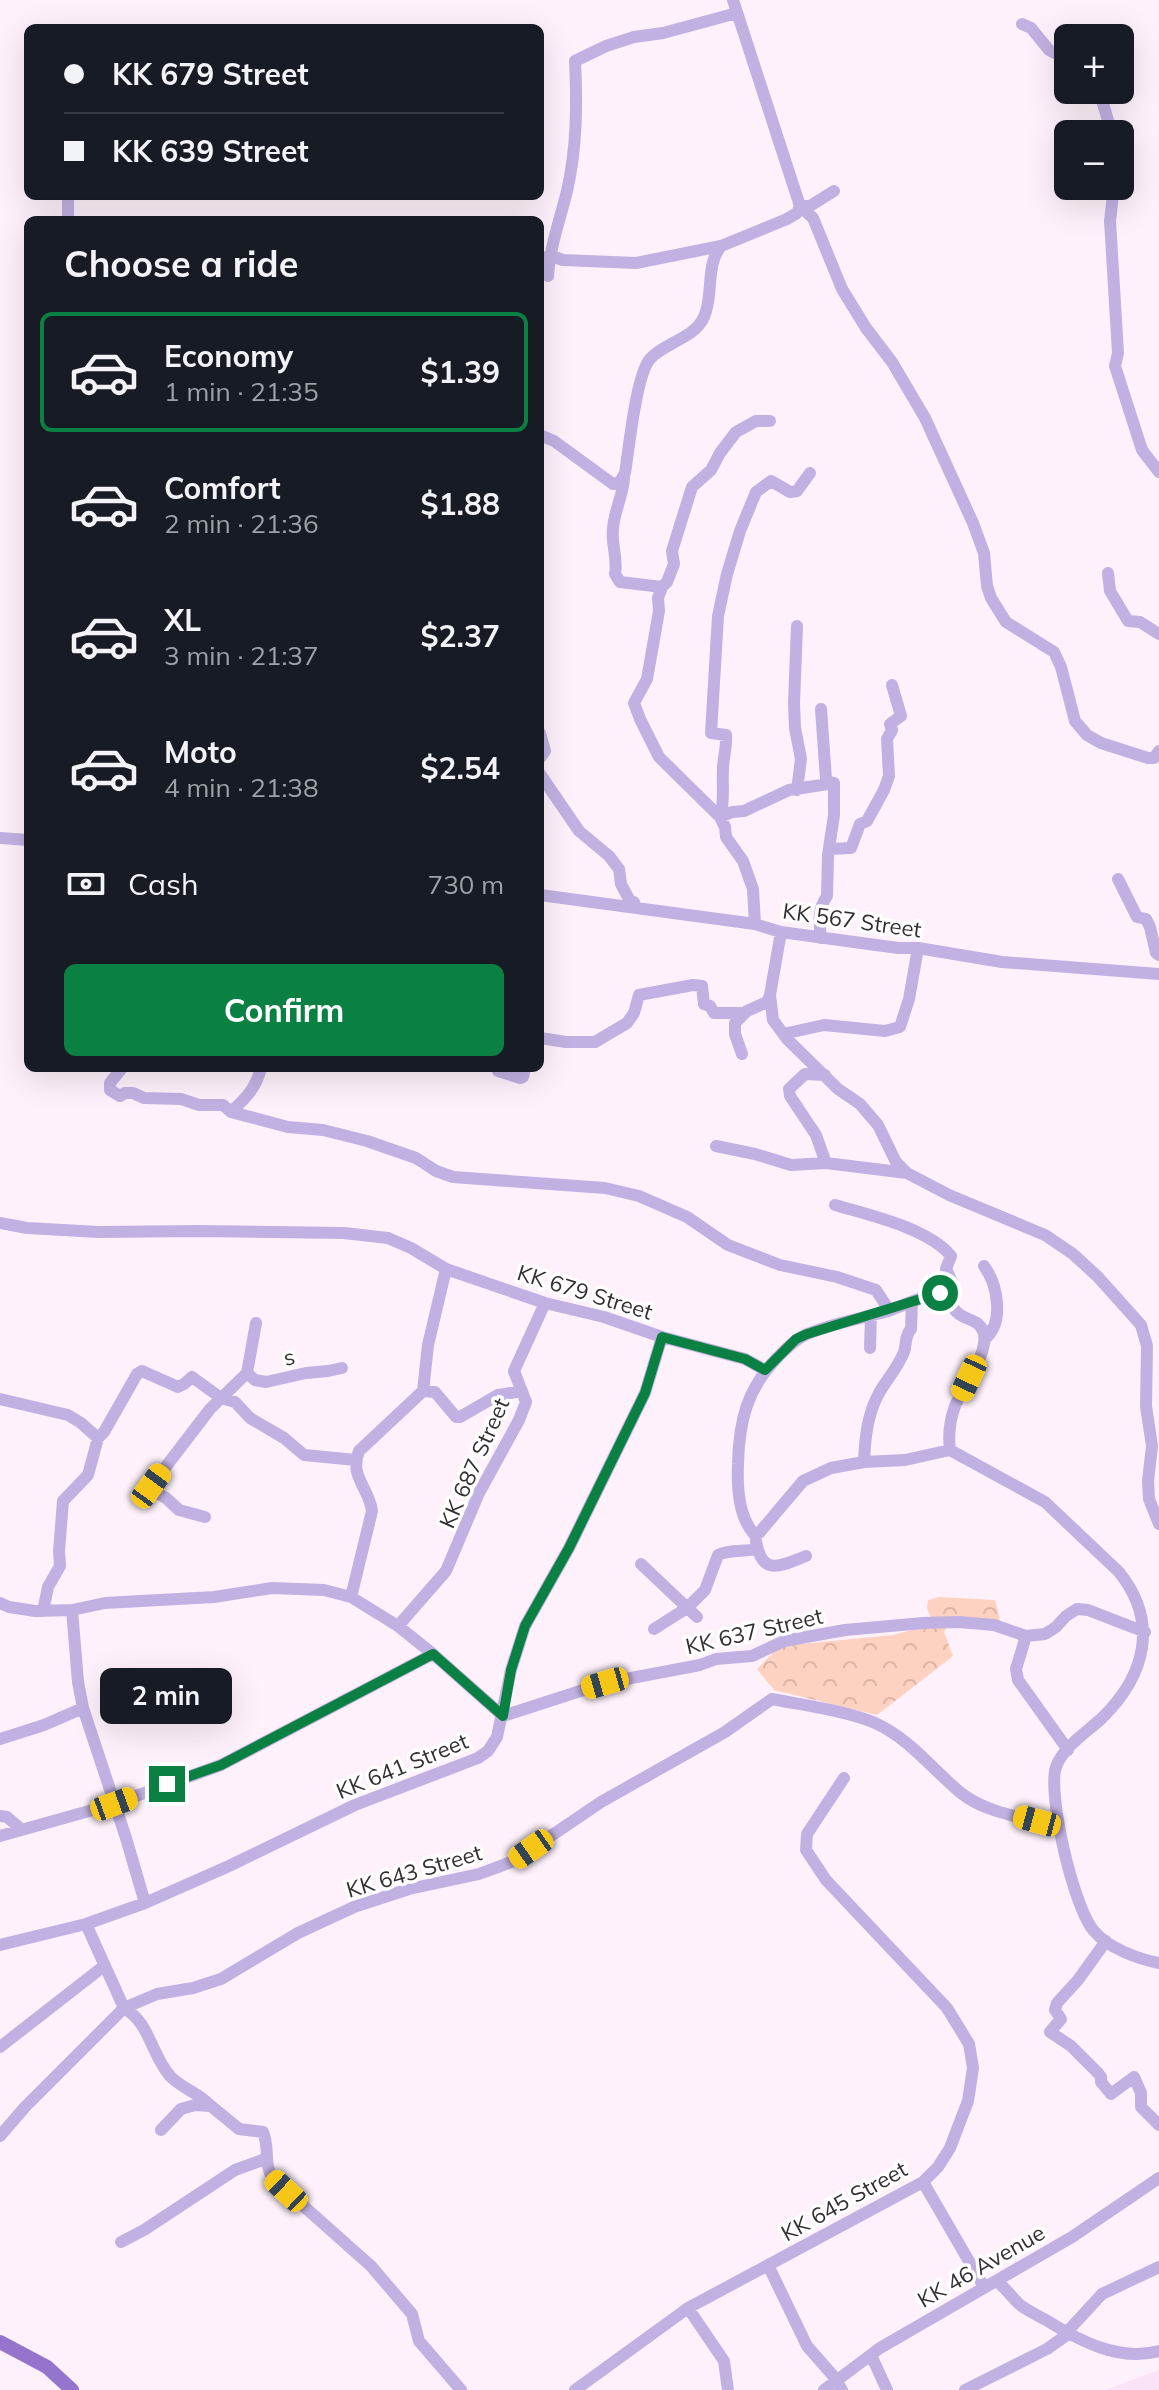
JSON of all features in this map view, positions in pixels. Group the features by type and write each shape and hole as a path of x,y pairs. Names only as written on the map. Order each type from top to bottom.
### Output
{"main road":[{"path":"0,2342 47,2367 72,2390"}],"street":[{"path":"733,0 800,206 813,218 842,289 892,362 925,418 973,523 984,553 991,598 1006,622 1054,652 1075,721 1087,735 1101,743 1148,758 1154,758 1159,751"},
{"path":"548,276 549,255 568,189 575,143 575,61 634,37 663,33 737,13"},
{"path":"1022,24 1031,28 1054,53"},
{"path":"800,206 810,206 834,191"},
{"path":"1112,200 1110,221 1118,353 1115,366 1142,450 1159,472"},
{"path":"549,255 563,260 636,263 721,246 754,235 797,213 800,206"},
{"path":"662,587 620,582 615,574 617,562 612,529 623,493 643,370 654,355 691,332 705,316 715,255 721,246"},
{"path":"755,924 753,889 743,861 726,837 720,817 659,757 634,703 647,679 659,611 658,598 674,564 672,551 692,487 711,470 736,432 756,421 770,421"},
{"path":"544,437 613,484 624,478"},
{"path":"720,817 724,803 723,768 727,746 726,735 711,733 711,709 718,616 727,574 756,492 771,481 790,492 797,491 810,473"},
{"path":"1108,573 1110,591 1128,621 1140,622 1159,634"},
{"path":"797,626 794,703 801,759 797,790"},
{"path":"829,849 851,848 860,824 867,821 884,790 889,776 887,739 892,730 890,724 901,716 892,685"},
{"path":"821,709 826,779 834,783"},
{"path":"544,780 579,831 619,869 621,884 636,908"},
{"path":"720,817 744,811 789,790 834,783"},
{"path":"821,938 820,910 827,896 834,783"},
{"path":"544,801 557,800"},
{"path":"0,838 24,840"},
{"path":"1118,879 1137,917 1146,919 1159,911"},
{"name":"KK 567 Street","path":"544,896 1002,962 1157,970"},
{"path":"1146,919 1159,955"},
{"path":"742,1054 735,1034 735,1023 744,1013 767,1002 781,932"},
{"path":"783,1034 824,1025 885,1031 900,1027 909,999 918,948"},
{"path":"544,1039 587,1044 595,1042 627,1023 634,1013 639,995 693,985 702,986 704,1004 710,1006 714,1013 744,1013"},
{"path":"770,995 773,1020 783,1034 838,1089 860,1104 878,1125 896,1162 907,1173 949,1195 1045,1235 1073,1254 1098,1277 1141,1325 1147,1346 1146,1406 1152,1446 1149,1499 1159,1524"},
{"path":"119,1072 110,1083 110,1090 120,1096 133,1093 144,1098 223,1105 231,1112 288,1127 323,1130 367,1141 416,1158 436,1171 453,1177 605,1188 639,1196 687,1217 728,1245 780,1265 837,1277 876,1290 889,1310"},
{"path":"231,1112 249,1095 258,1082 260,1072"},
{"path":"501,1072 520,1078 524,1072"},
{"path":"825,1075 805,1074 796,1079 789,1089 790,1096 816,1135 826,1163"},
{"path":"716,1146 791,1165 826,1163 907,1173"},
{"path":"806,1556 772,1567 766,1564 758,1555 737,1490 742,1422 758,1379 796,1339 935,1294 944,1294 953,1284 946,1269 951,1256 944,1247 892,1221 835,1205"},
{"name":"KK 679 Street","path":"0,1223 27,1228 99,1232 344,1233 388,1238 446,1269 545,1303 604,1317 662,1337 745,1359 765,1370"},
{"path":"984,1266 989,1273 997,1306 993,1331 986,1338"},
{"path":"423,1391 428,1345 446,1269"},
{"path":"944,1294 955,1311 976,1321 986,1338 984,1349 954,1408 949,1430 950,1450"},
{"path":"864,1462 865,1433 871,1413 904,1351 906,1335 911,1329 912,1302"},
{"name":"KK 687 Street","path":"398,1626 446,1571 479,1493 519,1420 526,1402 514,1371 545,1303"},
{"path":"870,1348 871,1315"},
{"path":"205,1517 179,1510 151,1486 221,1398 247,1373 256,1323"},
{"name":"KK 641 Street","path":"0,1945 86,1924 145,1903 355,1805 478,1758 488,1751 497,1737 511,1670 525,1626 569,1548 645,1393 662,1337"},
{"name":"s","path":"247,1373 262,1383 342,1368"},
{"path":"43,1611 48,1587 60,1566 63,1501 88,1475 98,1438 137,1374 142,1371 178,1387 192,1377 221,1398 235,1402 250,1418 284,1438 304,1455 356,1460"},
{"path":"351,1597 372,1511 371,1502 357,1475 359,1451 423,1391 435,1392 456,1417 460,1417 498,1395 522,1391"},
{"path":"0,1399 68,1415 98,1438"},
{"path":"752,1531 759,1533 803,1481 831,1468 864,1462 905,1460 950,1450 1045,1502 1119,1572 1129,1583 1138,1603 1145,1632 1140,1660 1118,1700 1059,1760 1054,1777 1059,1827 1070,1880 1084,1917 1094,1932 1121,1950 1159,1963"},
{"path":"654,1629 692,1613 705,1590 718,1555 727,1551 757,1549"},
{"path":"641,1564 692,1613"},
{"path":"0,1603 43,1611 72,1610 105,1603 214,1597 272,1588 324,1590 351,1597 398,1626 503,1716"},
{"path":"1068,1750 1018,1680 1016,1669 1026,1636 1045,1634 1077,1609 1088,1610 1145,1632"},
{"path":"72,1610 83,1708 145,1903"},
{"name":"KK 637 Street","path":"503,1716 605,1683 700,1665 716,1659 752,1656 784,1641 845,1630 959,1622 994,1625 1026,1636"},
{"path":"0,1836 114,1804 221,1765 433,1654"},
{"name":"KK 643 Street","path":"0,2136 124,2008 157,1994 221,1979 298,1933 354,1907 409,1889 479,1874 514,1861 601,1802 725,1732 772,1699 874,1723 904,1742 974,1802 1059,1827"},
{"path":"0,1739 83,1708"},
{"name":"KK 645 Street","path":"575,2390 688,2308 923,2182 938,2167 950,2148 968,2101 973,2068 969,2044 947,2008 826,1880 806,1850 807,1834 844,1778"},
{"path":"0,1816 7,1817 21,1829"},
{"path":"86,1924 124,2008 141,2022 170,2076 239,2129 263,2132 267,2148 265,2159 273,2179 371,2266 412,2314 419,2341 461,2390"},
{"path":"1106,1941 1057,2003 1055,2010 1061,2019 1050,2032 1071,2046 1098,2073 1111,2094 1134,2077 1141,2093 1141,2107 1159,2125"},
{"path":"0,2047 104,1966"},
{"path":"161,2130 181,2109 195,2105 211,2106"},
{"path":"121,2242 235,2170 265,2159"},
{"name":"KK 46 Avenue","path":"824,2390 839,2384 871,2355 1072,2237 1159,2178"},
{"path":"923,2182 984,2287"},
{"path":"768,2265 807,2346 839,2384"},
{"path":"965,2390 1047,2349 1067,2333 1102,2294 1159,2267"},
{"path":"997,2281 1020,2305 1067,2333 1116,2353 1145,2355 1159,2351"},
{"path":"688,2308 724,2361 728,2390"},
{"path":"871,2355 887,2390"}],"shaded area":[{"path":"1159,2370 1159,2390 1106,2390"}],"green space":[{"path":"939,1597 995,1600 1000,1619 997,1627 949,1624 944,1632 953,1656 877,1715 774,1690 757,1669 780,1646 893,1635 933,1624 927,1608 928,1600"}],"route":[{"path":"167,1784 221,1765 433,1654 503,1716 511,1670 525,1626 569,1548 645,1393 662,1337 745,1359 765,1370 796,1339 807,1334 940,1293"}]}
